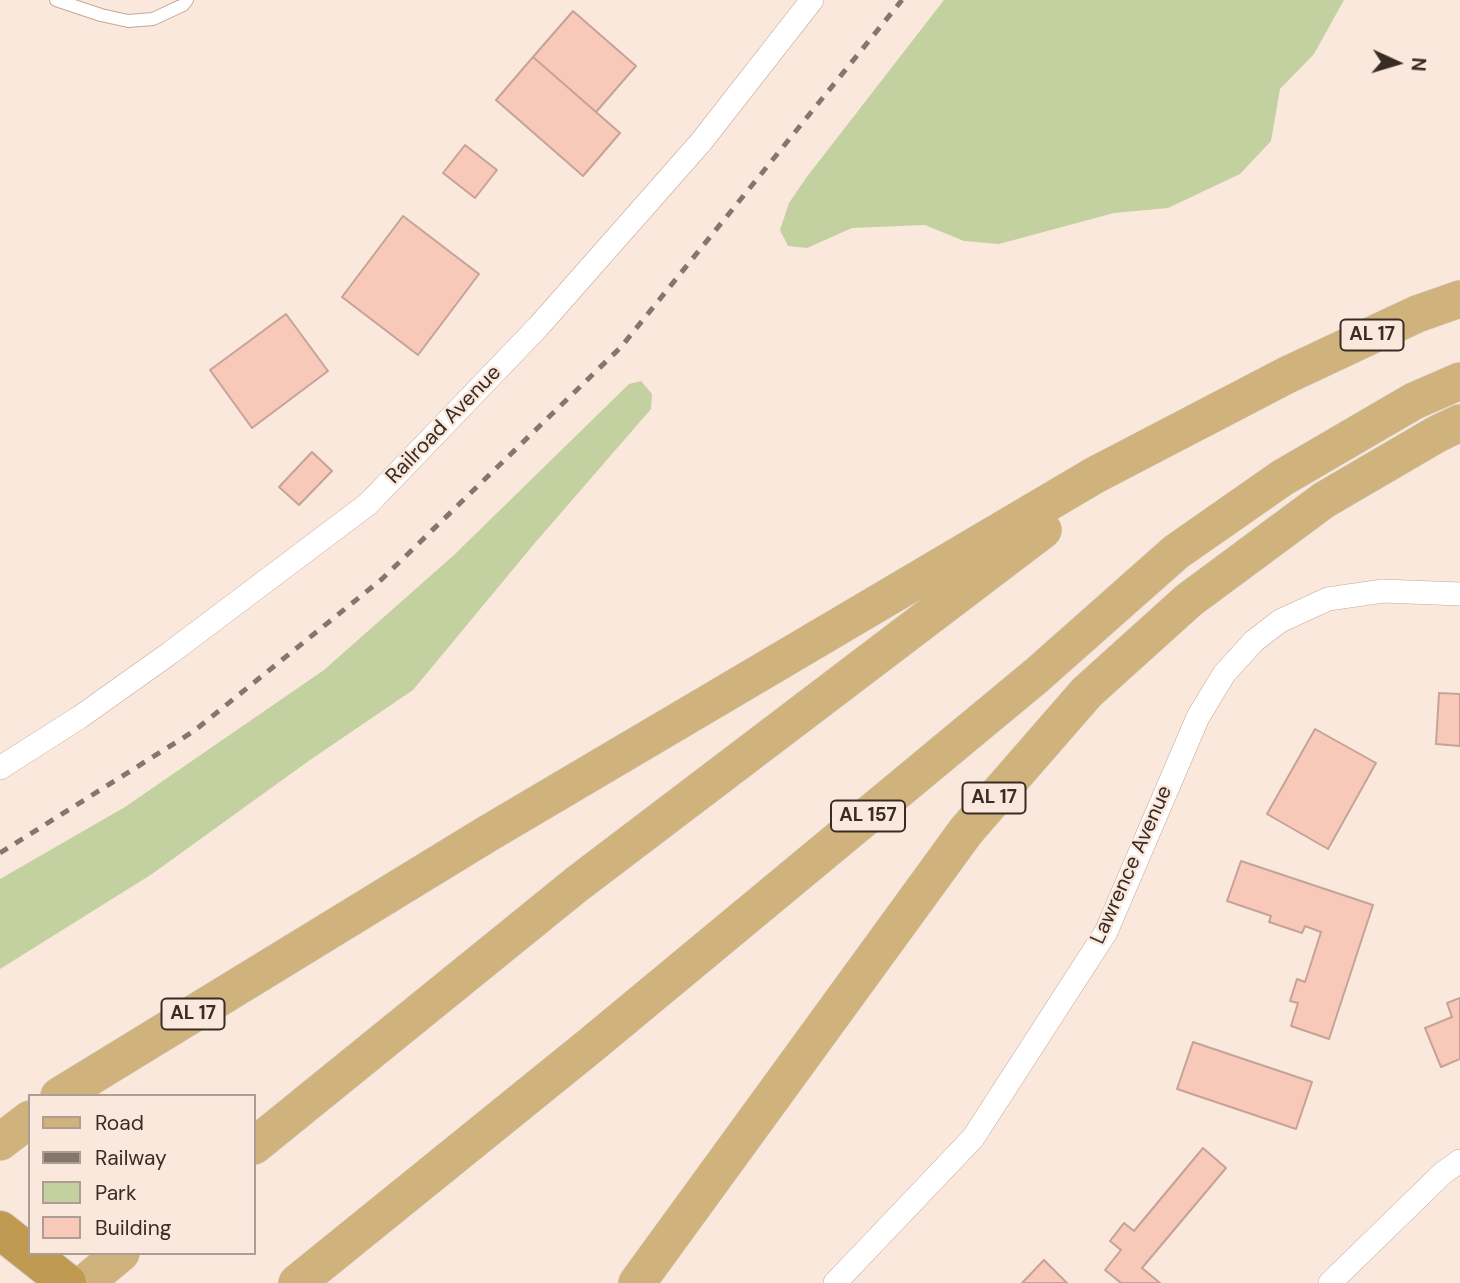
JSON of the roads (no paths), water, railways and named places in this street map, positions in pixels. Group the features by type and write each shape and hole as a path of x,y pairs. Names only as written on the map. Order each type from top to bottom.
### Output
{"highway":[{"path":"0,1230 28,1252"},
{"path":"32,1255 67,1283"}],"main road":[{"name":"AL 17","path":"62,1094 487,834 1095,475 1286,375 1417,314 1460,299"},
{"path":"256,1144 577,884 1034,537 1151,455 1286,375"},
{"name":"AL 157","path":"297,1283 591,1045 1015,694 1176,552 1282,478 1413,401 1460,381"},
{"name":"AL 17","path":"637,1283 966,831 1087,692 1189,600 1324,500 1460,423"},
{"path":"0,1118 28,1108"},
{"path":"0,1142 28,1121"},
{"path":"85,1283 119,1255"}],"street":[{"name":"Railroad Avenue","path":"0,768 80,717 170,653 368,503 538,327 701,142 812,0"},
{"name":"Lawrence Avenue","path":"835,1283 973,1138 1106,932 1198,717 1224,674 1246,650 1280,621 1328,599 1383,591 1460,594"},
{"path":"1330,1283 1443,1173 1460,1161"}],"lane":[{"path":"56,0 128,21 153,19 183,5 187,0"}],"railway":[{"path":"0,853 194,731 382,579 621,347 902,0"}]}
